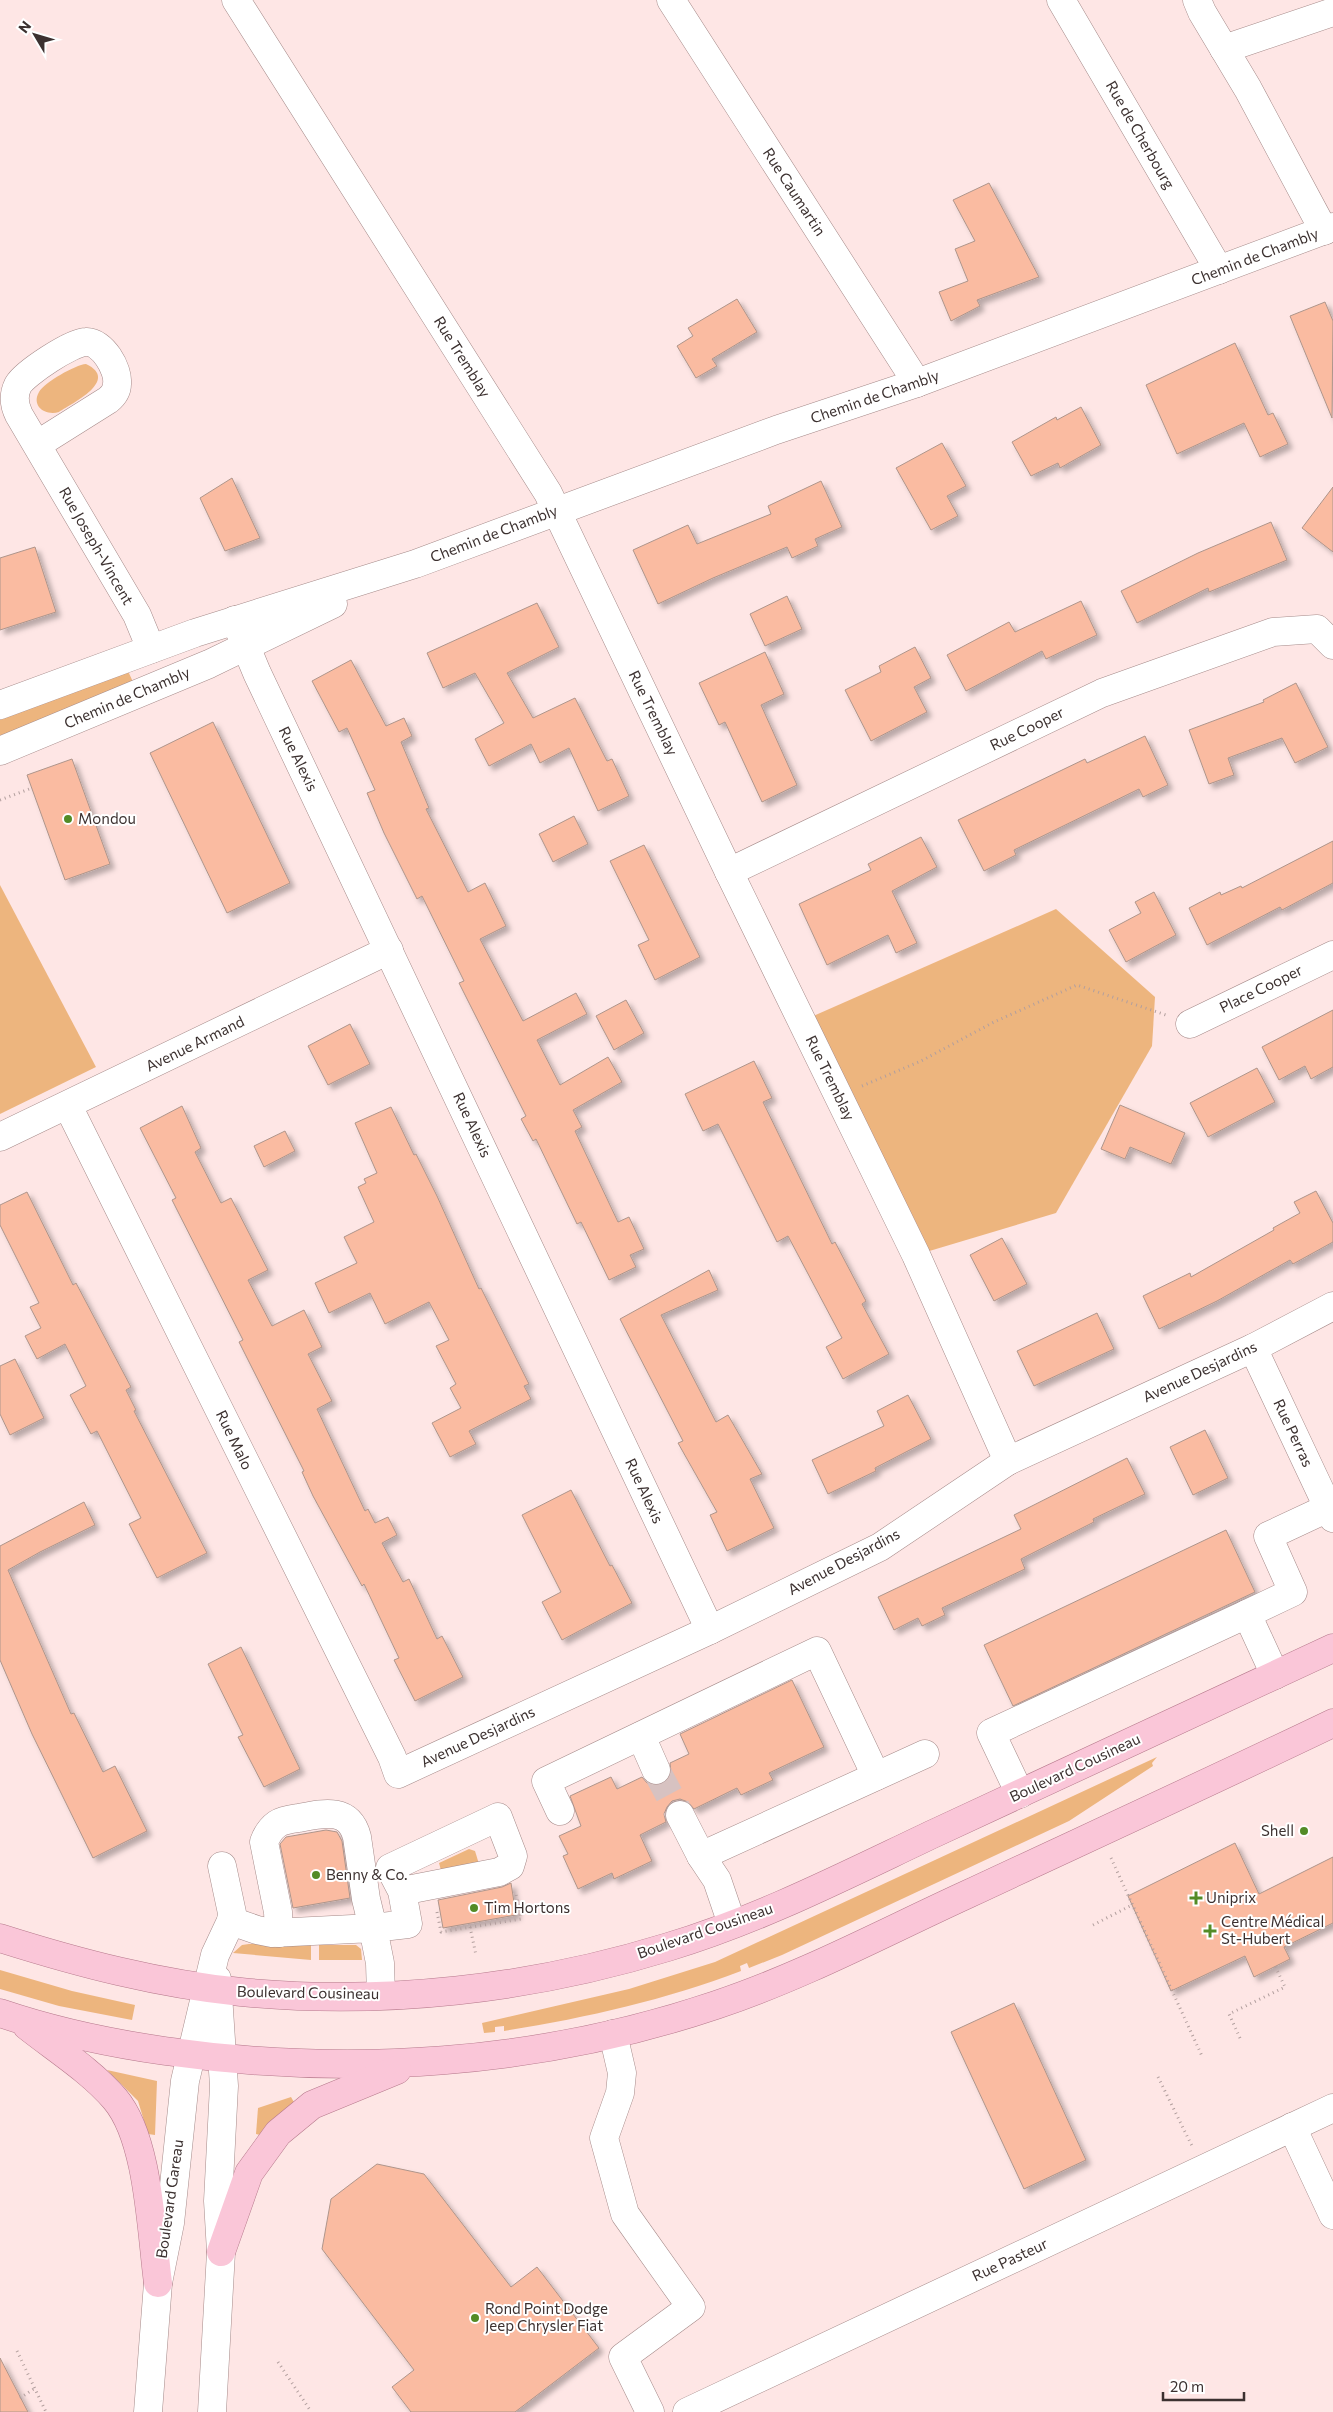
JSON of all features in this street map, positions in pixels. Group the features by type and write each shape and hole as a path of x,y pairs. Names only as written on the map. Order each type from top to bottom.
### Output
{"main road":[{"name":"Boulevard Cousineau","path":"0,1938 100,1968 212,1989 302,1995 382,1995 527,1981 658,1950 779,1905 1333,1648"},
{"path":"9,2016 116,2043 191,2055 222,2059 332,2066 461,2060 532,2050 613,2034 717,2005 818,1963 1333,1723"},
{"path":"9,2016 99,2083 123,2110 138,2145 158,2283"},
{"path":"221,2252 249,2173 278,2133 312,2106 412,2063"}],"street":[{"name":"Rue Tremblay","path":"236,0 536,472 916,1255 1008,1461"},
{"name":"Rue Caumartin","path":"671,0 917,383"},
{"name":"Rue de Cherbourg","path":"1060,0 1219,270"},
{"path":"1197,0 1329,229"},
{"path":"1224,49 1333,12"},
{"name":"Chemin de Chambly","path":"0,705 235,620 415,564 556,510 776,430 917,383 1329,229"},
{"name":"Rue Joseph-Vincent","path":"38,444 137,615 151,649"},
{"name":"Chemin de Chambly","path":"0,751 209,664 415,564"},
{"name":"Rue Alexis","path":"235,620 245,646 710,1630"},
{"name":"Rue Cooper","path":"729,872 1102,693 1273,632 1317,629 1333,645"},
{"name":"Avenue Armand","path":"0,1138 389,950"},
{"name":"Place Cooper","path":"1190,1024 1333,955"},
{"name":"Rue Malo","path":"68,1106 387,1748 398,1774"},
{"name":"Avenue Desjardins","path":"398,1774 710,1630 880,1547 1008,1461 1253,1348 1333,1306"},
{"name":"Rue Perras","path":"1253,1348 1329,1501"},
{"path":"1020,1794 991,1733 1293,1592 1268,1536 1329,1501"},
{"path":"1247,1614 1275,1674"},
{"path":"560,1811 546,1781 816,1652 876,1776"},
{"path":"641,1736 656,1770"},
{"path":"701,1856 925,1754"},
{"path":"279,1933 278,1912 264,1842 267,1833 279,1822 327,1813 344,1818 355,1828 366,1899 380,1963 382,1995"},
{"path":"680,1816 701,1856 717,1880 732,1924"},
{"path":"231,1921 257,1930 279,1933 373,1928 408,1924 402,1891 390,1868 498,1818 513,1856 510,1866 499,1872 402,1891"},
{"path":"212,2412 221,2252 218,2201 224,2086 212,1989 215,1955 231,1921 232,1913 222,1866"},
{"name":"Boulevard Gareau","path":"148,2412 158,2283 170,2224 185,2081 191,2055 212,1989"},
{"path":"613,2034 622,2073 620,2093 604,2138 625,2214 691,2307 622,2357 650,2412"},
{"name":"Rue Pasteur","path":"686,2412 1333,2108"},
{"path":"1292,2127 1333,2215"}],"path":[{"path":"0,800 32,788"},
{"path":"838,1096 921,1061 994,1022 1077,985 1190,1024"},
{"path":"1110,1857 1202,2056"},
{"path":"437,1908 441,1932 521,1918 515,1891"},
{"path":"1093,1924 1132,1905"},
{"path":"470,1927 476,1954"},
{"path":"1240,2038 1229,2014 1285,1987 1275,1966"},
{"path":"1158,2077 1203,2169"},
{"path":"17,2351 46,2412"},
{"path":"278,2362 310,2410"},
{"path":"20,2398 35,2388"}],"shaded area":[{"path":"86,364 95,370 98,377 96,384 90,391 59,412 49,413 38,406 37,397 42,388 75,367"},
{"path":"128,671 133,682 0,737 0,720"},
{"path":"0,885 96,1067 0,1114"},
{"path":"1056,909 1155,997 1152,1046 1056,1213 916,1255 802,1021"},
{"path":"1157,1757 1152,1763 1153,1766 1069,1821 782,1955 749,1968 747,1963 740,1966 741,1971 683,1991 624,2007 504,2031 504,2026 495,2027 495,2032 484,2033 482,2023 629,1989 715,1962"},
{"path":"469,1849 475,1851 479,1864 442,1874 439,1863"},
{"path":"242,1945 311,1945 311,1960 233,1953"},
{"path":"319,1945 356,1945 361,1949 362,1960 319,1960"},
{"path":"0,1970 72,1991 135,2005 132,2020 59,2006 0,1989"},
{"path":"107,2070 157,2081 155,2135 148,2134 138,2101"},
{"path":"291,2097 295,2104 260,2135 256,2134 258,2108"}],"building":[{"path":"989,183 1039,277 977,300 980,306 951,321 939,292 968,281 955,249 975,241 953,200"},
{"path":"737,299 757,332 712,359 717,366 696,378 677,346 693,336 688,328"},
{"path":"1325,302 1333,321 1332,418 1290,316"},
{"path":"1235,343 1268,415 1273,413 1288,444 1260,457 1244,423 1177,454 1146,385"},
{"path":"1081,407 1101,445 1060,468 1058,463 1031,476 1012,442 1056,417 1057,420"},
{"path":"942,443 966,486 947,496 958,516 931,530 896,468"},
{"path":"232,478 260,538 225,551 200,498"},
{"path":"821,481 842,527 815,539 818,546 792,558 787,547 713,578 658,604 633,550 688,525 697,544 771,514 768,506"},
{"path":"1333,487 1333,552 1302,528"},
{"path":"1271,522 1287,560 1209,592 1208,588 1137,623 1121,591 1198,553"},
{"path":"35,547 56,612 0,630 0,558"},
{"path":"787,596 802,629 765,646 750,614"},
{"path":"1081,601 1097,635 1046,659 1042,651 966,691 947,655 1009,622 1015,632"},
{"path":"537,603 559,647 507,673 533,718 575,698 607,761 612,759 629,796 598,811 569,748 540,763 531,744 489,766 475,739 504,723 475,673 443,688 427,653"},
{"path":"915,647 931,678 914,687 927,712 871,741 845,690 881,672 879,666"},
{"path":"765,652 784,694 761,705 797,785 762,802 725,722 719,725 699,683"},
{"path":"351,660 386,726 404,718 412,736 401,742 429,808 426,809 468,892 485,883 506,926 480,939 523,1021 576,993 587,1014 537,1040 560,1085 608,1057 622,1082 573,1110 582,1127 575,1131 618,1222 629,1217 644,1249 630,1255 636,1267 609,1280 581,1222 577,1224 536,1139 533,1141 521,1119 526,1116 459,983 464,981 422,896 417,899 384,833 367,793 375,790 347,728 339,732 312,681"},
{"path":"1296,683 1328,747 1295,763 1282,738 1228,758 1234,775 1209,784 1189,730 1264,702 1263,700"},
{"path":"213,722 290,883 227,913 150,753"},
{"path":"1145,736 1168,785 1143,797 1139,789 1014,850 1016,855 984,871 958,820 1085,759 1087,763"},
{"path":"72,759 110,864 65,880 27,775"},
{"path":"574,816 588,844 553,862 539,834"},
{"path":"921,837 937,867 892,891 917,943 896,953 888,935 827,965 799,904 871,870 868,864"},
{"path":"1333,841 1333,883 1282,910 1280,907 1207,945 1189,908 1220,892 1221,895 1241,886 1242,888"},
{"path":"644,845 700,957 655,980 638,945 649,940 610,861"},
{"path":"1154,892 1176,935 1126,962 1109,930 1141,913 1135,902"},
{"path":"626,1000 644,1033 614,1050 596,1016"},
{"path":"1333,1010 1333,1067 1311,1079 1305,1066 1279,1080 1262,1047"},
{"path":"350,1024 370,1064 328,1085 308,1046"},
{"path":"754,1061 772,1098 763,1102 832,1244 835,1242 866,1301 862,1304 889,1354 843,1379 826,1347 842,1338 788,1236 777,1242 718,1124 703,1131 685,1094"},
{"path":"1257,1068 1275,1102 1208,1137 1190,1103"},
{"path":"1120,1105 1185,1133 1171,1164 1130,1147 1125,1159 1101,1149"},
{"path":"182,1106 201,1148 195,1152 221,1203 231,1198 268,1270 248,1280 272,1326 304,1310 322,1347 308,1354 332,1401 317,1409 365,1511 368,1509 375,1523 388,1517 397,1535 382,1543 403,1582 409,1579 437,1639 442,1636 463,1677 415,1701 394,1660 399,1658 364,1584 362,1586 313,1496 302,1472 304,1471 239,1342 243,1340 172,1200 176,1198 140,1128"},
{"path":"391,1107 414,1155 416,1154 437,1196 479,1289 481,1288 529,1384 524,1386 531,1399 469,1431 476,1444 450,1457 432,1423 461,1408 450,1388 456,1384 436,1346 449,1340 429,1302 385,1324 370,1293 329,1313 315,1283 357,1263 344,1237 374,1222 358,1187 366,1183 364,1179 377,1173 355,1123"},
{"path":"285,1131 295,1151 264,1167 254,1146"},
{"path":"1316,1191 1333,1223 1333,1242 1293,1264 1290,1260 1217,1301 1159,1329 1143,1296 1190,1273 1191,1277 1274,1230 1273,1228 1300,1213 1294,1202"},
{"path":"27,1192 73,1285 76,1283 131,1387 126,1390 136,1410 134,1411 207,1553 157,1578 129,1524 141,1518 97,1431 91,1434 70,1395 86,1386 65,1344 37,1359 25,1336 41,1328 30,1307 39,1303 0,1225 0,1205"},
{"path":"1002,1238 1027,1284 994,1301 970,1255"},
{"path":"709,1270 718,1290 661,1315 716,1422 728,1415 762,1474 750,1479 774,1528 727,1551 710,1515 717,1512 678,1443 683,1441 620,1319"},
{"path":"1097,1313 1114,1349 1034,1386 1017,1351"},
{"path":"15,1359 44,1418 10,1435 0,1414 0,1366"},
{"path":"908,1395 931,1439 875,1468 876,1471 828,1494 812,1460 884,1426 877,1411"},
{"path":"1205,1430 1228,1478 1193,1495 1170,1447"},
{"path":"1127,1458 1145,1494 1093,1519 1094,1522 1021,1559 1025,1569 942,1608 945,1615 922,1626 918,1618 894,1630 878,1597 1021,1529 1014,1515"},
{"path":"571,1490 610,1566 612,1565 632,1603 562,1640 542,1602 561,1592 522,1515"},
{"path":"84,1502 95,1525 8,1570 71,1714 74,1713 103,1772 115,1766 147,1831 93,1858 32,1734 0,1660 0,1546"},
{"path":"1226,1530 1255,1592 1013,1706 984,1645"},
{"path":"241,1647 300,1769 264,1787 238,1737 243,1735 208,1664"},
{"path":"792,1680 824,1747 769,1773 773,1780 741,1795 737,1788 694,1809 688,1802 680,1799 672,1801 664,1814 666,1822 640,1835 652,1861 614,1879 612,1873 578,1889 563,1856 568,1854 559,1836 581,1826 570,1796 611,1777 617,1789 642,1777 647,1783 654,1785 663,1784 669,1779 671,1772 670,1763 689,1754 680,1734"},
{"path":"326,1830 337,1832 342,1841 350,1898 293,1908 280,1844 286,1837"},
{"name":"Centre Médical St-Hubert","path":"1235,1843 1259,1894 1333,1857 1333,1923 1284,1947 1290,1959 1254,1977 1245,1956 1171,1991 1128,1896"},
{"path":"511,1883 516,1915 443,1928 438,1900 502,1887"},
{"path":"1014,2003 1086,2160 1024,2189 951,2032"},
{"name":"Rond Point Dodge Jeep Chrysler Fiat","path":"377,2164 424,2174 511,2287 537,2267 599,2348 515,2412 411,2412 392,2387 414,2370 322,2249 331,2199"},
{"path":"0,2358 28,2412 0,2412"}],"tunnel":[{"path":"656,1770 680,1815"}],"place":[{"name":"Mondou","path":"68,819"},
{"name":"Shell","path":"1304,1831"},
{"name":"Benny & Co.","path":"316,1875"},
{"name":"Uniprix","path":"1196,1898"},
{"name":"Tim Hortons","path":"474,1908"},
{"name":"Centre Médical St-Hubert","path":"1210,1931"},
{"name":"Rond Point Dodge Jeep Chrysler Fiat","path":"475,2318"}]}
